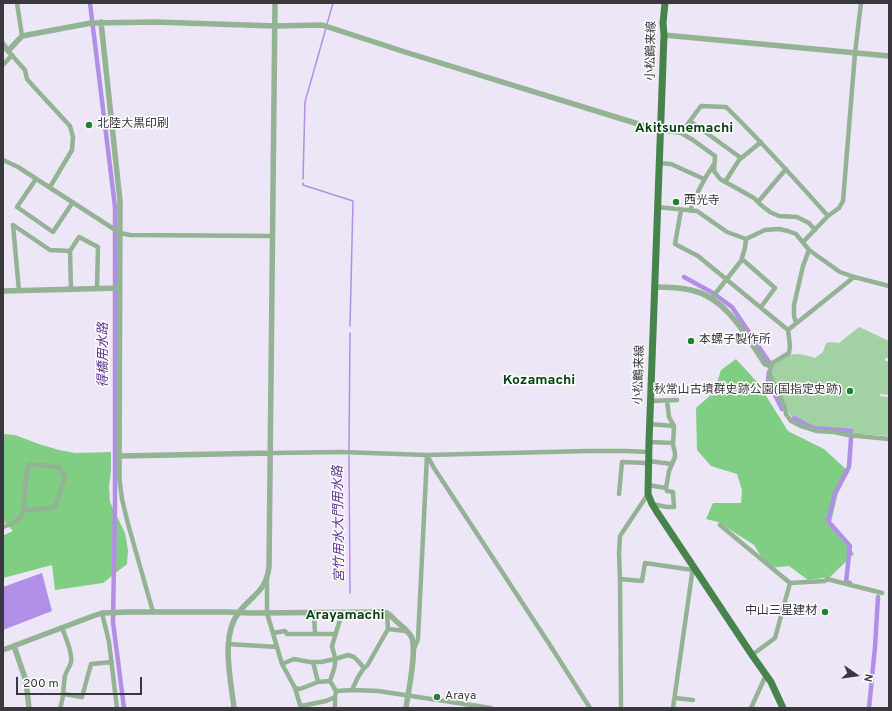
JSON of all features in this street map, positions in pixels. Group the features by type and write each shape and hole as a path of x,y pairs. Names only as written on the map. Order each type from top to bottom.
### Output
{"main road":[{"name":"小松鶴来線","path":"665,3 663,23 664,35 648,452 648,494 652,504 693,568 771,682 783,708"}],"street":[{"path":"3,65 22,36 17,3"},
{"path":"234,708 228,655 229,636 232,625 238,613 264,586 269,567 275,3"},
{"path":"803,242 828,216 839,208 843,201 855,53 861,3"},
{"path":"22,36 96,22 156,22 275,26 322,25 648,127 681,133 715,156 714,171 725,182 754,198 770,212 779,216 797,217 809,222 815,230"},
{"path":"96,22 120,201 116,288 120,456 119,476 122,499 128,524 153,612"},
{"path":"664,35 889,56"},
{"path":"3,44 25,70 27,79 70,126 73,138 72,150 50,187"},
{"path":"681,133 701,106 726,107 761,142 828,216"},
{"path":"690,121 741,158"},
{"path":"725,182 739,160 761,142"},
{"path":"3,160 36,178 119,232 130,235 272,236"},
{"path":"659,163 677,166 704,179"},
{"path":"690,211 694,198 704,179 715,163"},
{"path":"758,202 786,169"},
{"path":"36,178 17,207 53,232 72,202"},
{"path":"657,207 697,211 727,232 746,239 765,230 779,229 796,234 809,250 840,272 889,286"},
{"path":"681,210 675,244 698,256 788,330 790,346 789,353 771,364 770,374 785,408 786,414 791,420 801,426 817,432 834,432 848,435 889,439"},
{"path":"19,291 13,225 50,250 70,251"},
{"path":"71,290 70,251 80,237 98,247 97,288"},
{"path":"711,299 742,259 746,239"},
{"path":"796,323 794,316 794,305 803,266 809,250"},
{"path":"742,259 775,288 760,307"},
{"path":"788,330 854,277"},
{"path":"654,287 692,290 719,304 733,318 765,364 771,366"},
{"path":"3,292 116,288"},
{"path":"650,401 677,400"},
{"path":"666,488 669,472 675,457 673,443 674,426 669,417 667,401"},
{"path":"649,424 674,426"},
{"path":"649,442 673,443"},
{"path":"120,456 342,452 427,455 625,451 648,452"},
{"path":"413,651 418,639 427,455"},
{"path":"427,455 590,708"},
{"path":"619,494 622,462 672,464"},
{"path":"3,527 16,522 21,517 28,464 59,467 66,478 55,507 23,510"},
{"path":"648,485 666,488 667,491 673,492 674,507 652,504"},
{"path":"621,708 620,536 648,494"},
{"path":"720,525 790,583 825,581 827,579 882,593"},
{"path":"620,579 642,581 645,563 693,568 673,708"},
{"path":"266,578 267,613 282,664 295,688 301,707 326,701 335,697"},
{"path":"752,655 775,638 790,583"},
{"path":"330,681 334,671 335,659 332,646 342,612"},
{"path":"3,650 102,613 381,612 387,613 410,635 412,639 413,651 406,708"},
{"path":"102,613 109,642 117,708"},
{"path":"314,613 315,634"},
{"path":"352,690 358,677 367,666 388,629 387,613"},
{"path":"60,708 65,675 72,661 62,628"},
{"path":"388,629 406,631"},
{"path":"273,633 286,631 287,634 336,634"},
{"path":"228,644 277,647"},
{"path":"14,646 26,681 30,708"},
{"path":"282,664 294,659 321,662 348,655 354,657 364,668"},
{"path":"63,694 82,697 91,664 112,662"},
{"path":"313,662 318,682"},
{"path":"751,708 766,675"},
{"path":"295,688 300,690 318,682 330,681"},
{"path":"330,681 336,691 335,708"},
{"path":"336,691 378,691 491,708"},
{"path":"675,698 693,700"}],"green space":[{"path":"859,327 889,341 889,358 885,358 885,361 889,361 889,395 880,394 880,396 889,397 889,436 843,433 823,428 808,427 793,419 786,408 772,376 773,365 793,354 802,354 815,358 823,352 826,343 839,343"},
{"path":"736,359 758,383 788,431 824,449 849,472 838,493 830,526 854,554 830,577 808,580 789,566 768,568 754,545 718,522 706,519 713,503 741,503 742,490 737,474 711,466 697,450 696,408 714,392 721,370"},
{"path":"3,434 15,435 59,450 75,453 111,452 109,486 110,502 125,533 128,550 127,564 103,583 55,590 52,565 3,578 4,535 13,531 3,521"}],"shaded area":[{"path":"42,573 52,611 3,630 3,587"}],"waterway":[{"name":"得橋用水路","path":"90,3 115,207 115,503 113,622 124,708"},
{"name":"宮竹用水大門用水路","path":"327,24 333,3"},
{"name":"宮竹用水大門用水路","path":"303,179 305,102 326,28"},
{"name":"宮竹用水大門用水路","path":"303,183 303,185 353,201 350,326"},
{"path":"684,277 713,293"},
{"path":"717,296 732,307 769,362"},
{"name":"宮竹用水大門用水路","path":"349,450 350,333"},
{"path":"769,372 768,381 782,409"},
{"path":"794,418 813,428 851,431"},
{"path":"850,583 846,582 850,546 828,521 835,493 849,467 851,438"},
{"name":"宮竹用水大門用水路","path":"349,455 350,593"},
{"path":"869,708 878,597"}],"place":[{"name":"北陸大黒印刷","path":"89,125"},
{"name":"西光寺","path":"676,202"},
{"name":"本螺子製作所","path":"691,341"},
{"name":"秋常山古墳群史跡公園(国指定史跡)","path":"850,391"},
{"name":"中山三星建材","path":"825,612"},
{"name":"Araya","path":"437,697"}],"district":[{"name":"Akitsunemachi","path":"684,129"},
{"name":"Kozamachi","path":"539,381"},
{"name":"Arayamachi","path":"345,616"}]}
